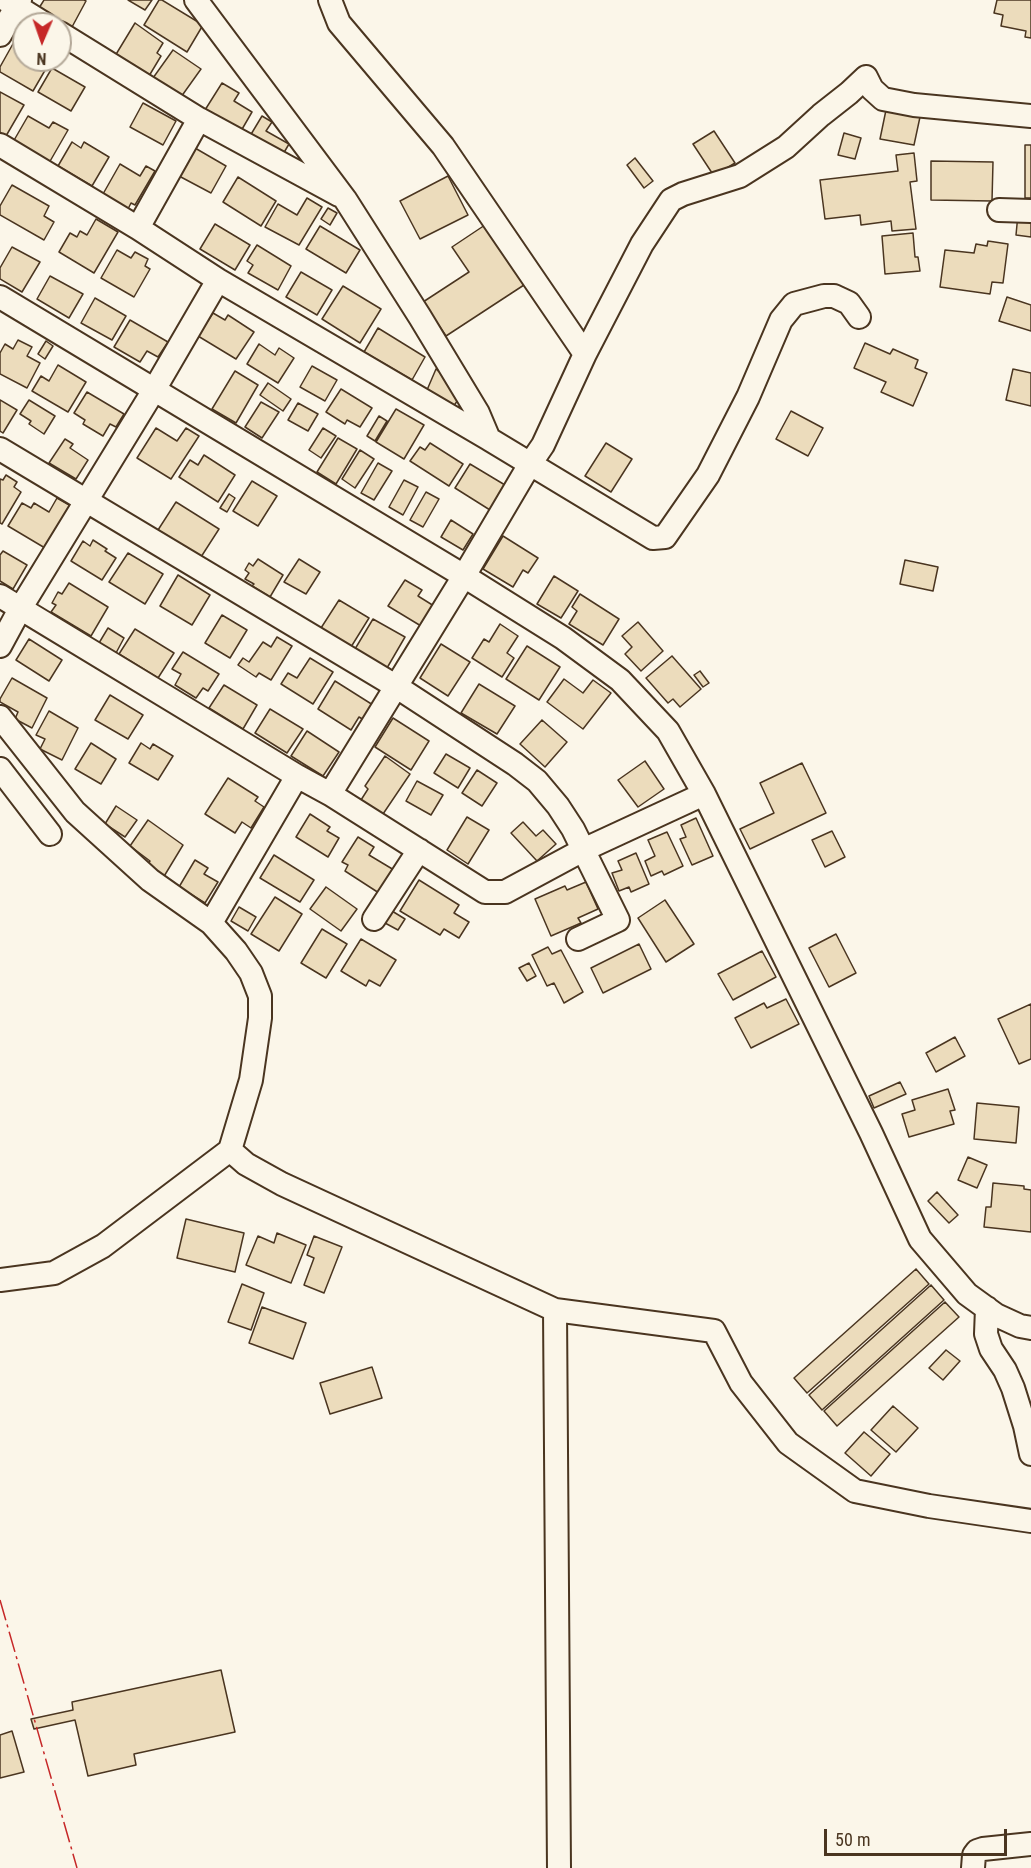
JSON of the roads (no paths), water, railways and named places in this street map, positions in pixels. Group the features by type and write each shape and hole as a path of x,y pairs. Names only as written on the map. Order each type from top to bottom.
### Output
{"street":[{"path":"196,0 345,199 472,403 489,439"},
{"path":"330,0 339,23 443,146 585,354"},
{"path":"0,35 14,2 28,12"},
{"path":"72,40 199,118 345,199"},
{"path":"330,794 543,445 585,354 642,244 671,200 740,176 786,147 866,76 872,89 883,99 914,105 1031,116"},
{"path":"138,228 199,118"},
{"path":"0,145 219,280 653,538 664,537 708,475 748,397 781,320 794,304 824,296 834,296 849,303 859,317"},
{"path":"999,210 1031,211"},
{"path":"0,646 20,609 219,280"},
{"path":"0,297 464,576 563,638 620,680 668,731 704,794 871,1132 920,1239 967,1294 1004,1319 1031,1328"},
{"path":"0,449 397,687 515,764 537,781 573,829 618,920 578,939"},
{"path":"0,596 297,777 330,794 485,892 505,892 583,850 704,794"},
{"path":"0,717 75,812 150,880 211,923 241,958 260,996 260,1018 251,1080 230,1150 103,1246 54,1273 0,1280"},
{"path":"0,769 50,834"},
{"path":"211,923 297,777"},
{"path":"374,919 419,850"},
{"path":"230,1150 246,1164 282,1184 555,1310 714,1330 741,1383 788,1443 855,1491 929,1506 1031,1521"},
{"path":"987,1308 988,1341 1005,1370 1017,1398 1031,1454"},
{"path":"555,1310 559,1868"},
{"path":"973,1868 976,1851 1031,1844"}]}
